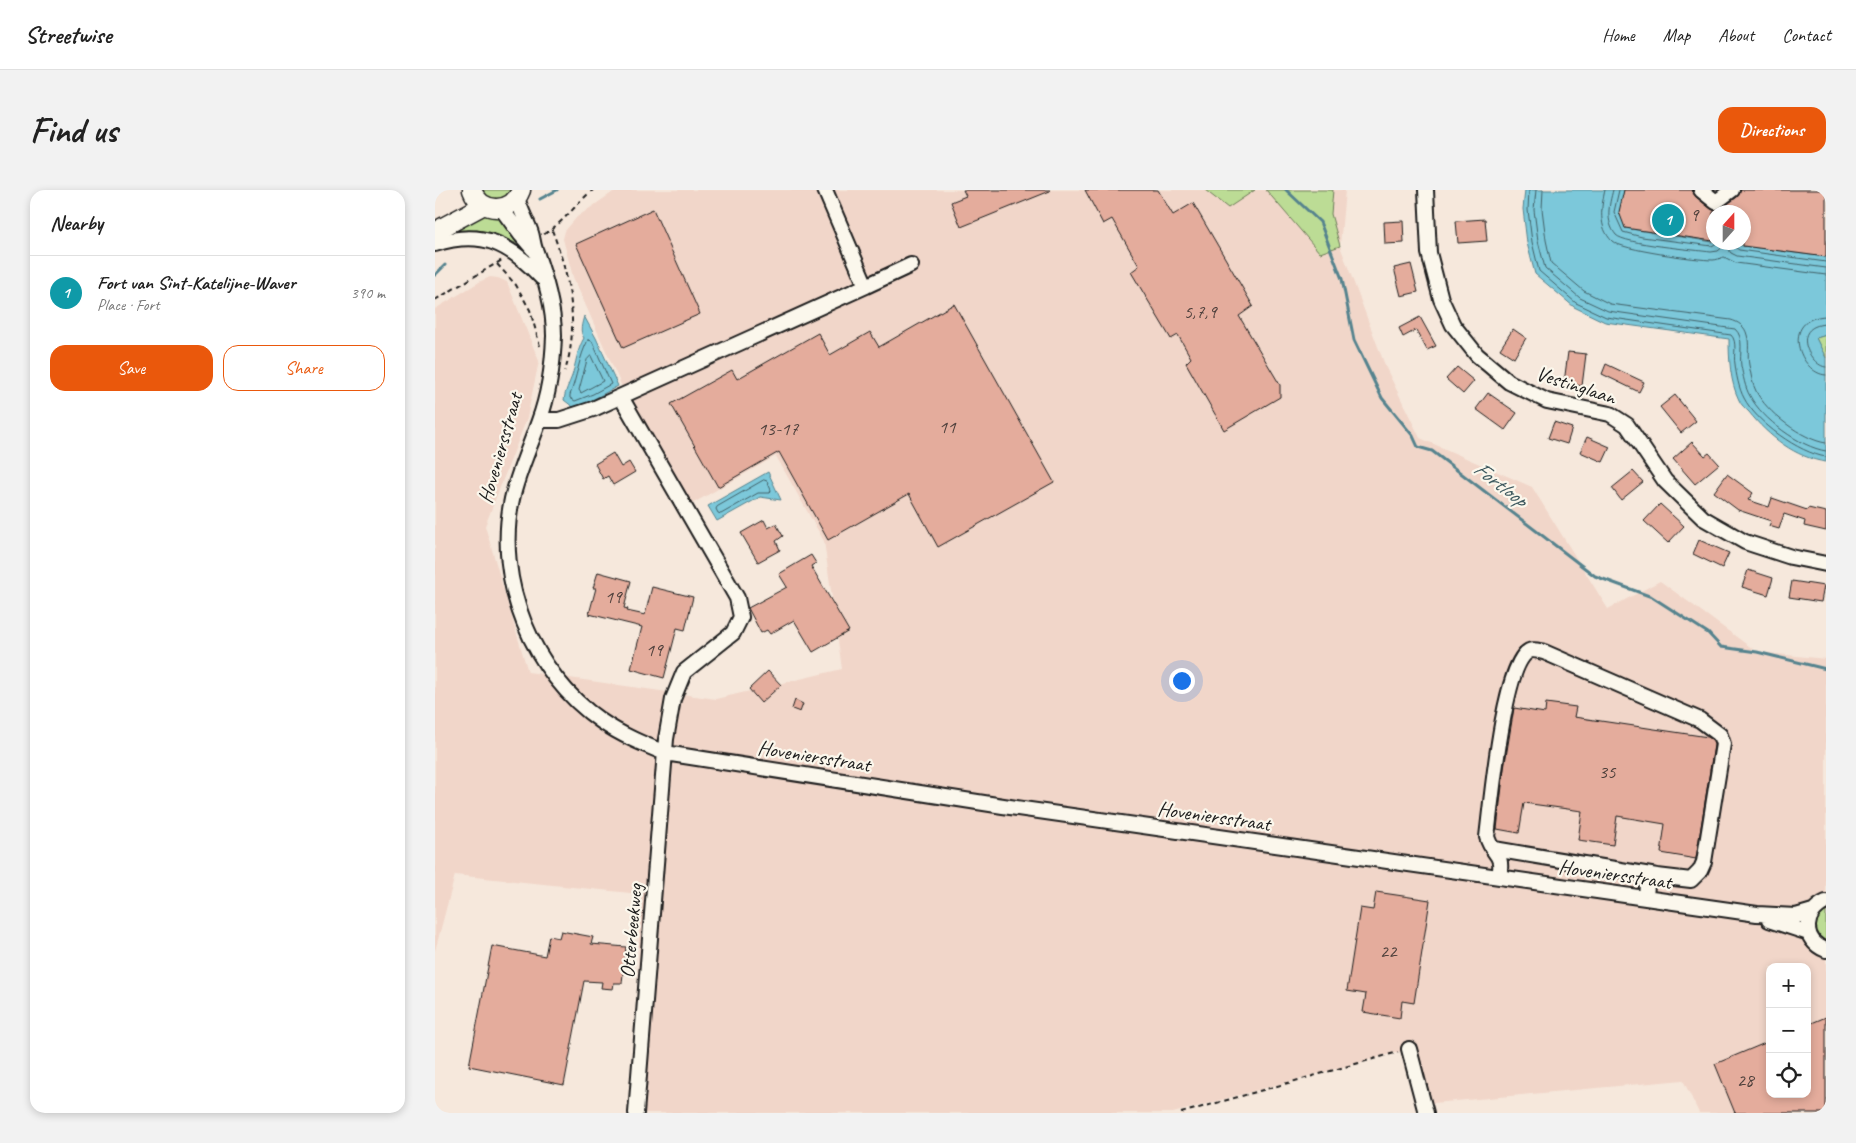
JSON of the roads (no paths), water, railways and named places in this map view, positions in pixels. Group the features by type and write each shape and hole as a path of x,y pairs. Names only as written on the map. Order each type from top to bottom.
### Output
{"main road":[{"path":"439,231 476,196 495,209 513,203 519,194"}],"street":[{"path":"825,190 867,286"},
{"name":"Vestinglaan","path":"1426,190 1429,253 1441,299 1453,325 1477,355 1509,382 1547,401 1610,414 1627,425 1665,481 1703,518 1745,542 1791,557 1826,564"},
{"path":"1701,190 1716,202 1732,190"},
{"name":"Hoveniersstraat","path":"519,194 523,218 531,232 552,309 554,335 550,383 540,420 518,476 511,501 508,533 512,585 528,632 540,655 558,682 600,720 623,735 665,753 1003,806 1757,914 1796,916 1813,911"},
{"name":"Hoveniersstraat","path":"501,208 535,250"},
{"path":"435,244 460,238 487,240 500,244 515,252 544,280"},
{"name":"Hoveniersstraat","path":"540,420 559,420 576,416 911,265"},
{"path":"621,397 737,598 741,617 733,632 684,672 673,698 665,753"},
{"path":"1493,850 1691,880 1701,871 1704,862 1723,744 1720,735 1700,720 1544,652 1533,650 1528,652 1523,657 1504,708 1487,837 1489,845 1493,850 1498,854 1501,861 1499,877"},
{"name":"Otterbeekweg","path":"636,1113 665,753"},
{"path":"1646,898 1647,884 1650,878 1657,876"},
{"path":"1826,902 1819,905 1813,911 1809,922 1809,933 1817,945 1826,950"},
{"name":"Hoveniersstraat","path":"1757,914 1776,923 1809,933"},
{"path":"1409,1049 1426,1113"}],"water":[{"path":"1525,190 1624,190 1625,228 1706,241 1706,250 1751,250 1751,247 1826,257 1826,335 1816,338 1826,358 1826,462 1804,456 1783,445 1742,405 1732,378 1729,339 1605,322 1574,307 1535,274 1527,243 1523,209"},
{"path":"584,316 618,386 581,406 573,407 564,400 584,338 581,330"},
{"path":"768,472 781,500 760,497 717,521 708,506"}],"waterway":[{"path":"540,199 557,190"},
{"name":"Fortloop","path":"1286,190 1320,222 1342,279 1354,340 1382,398 1413,436 1418,447 1432,451 1595,576 1652,597 1708,633 1721,647 1757,652 1826,669"},
{"path":"435,275 445,265"}],"place":[{"name":"Fort van Sint-Katelijne-Waver","path":"1668,220"}]}
